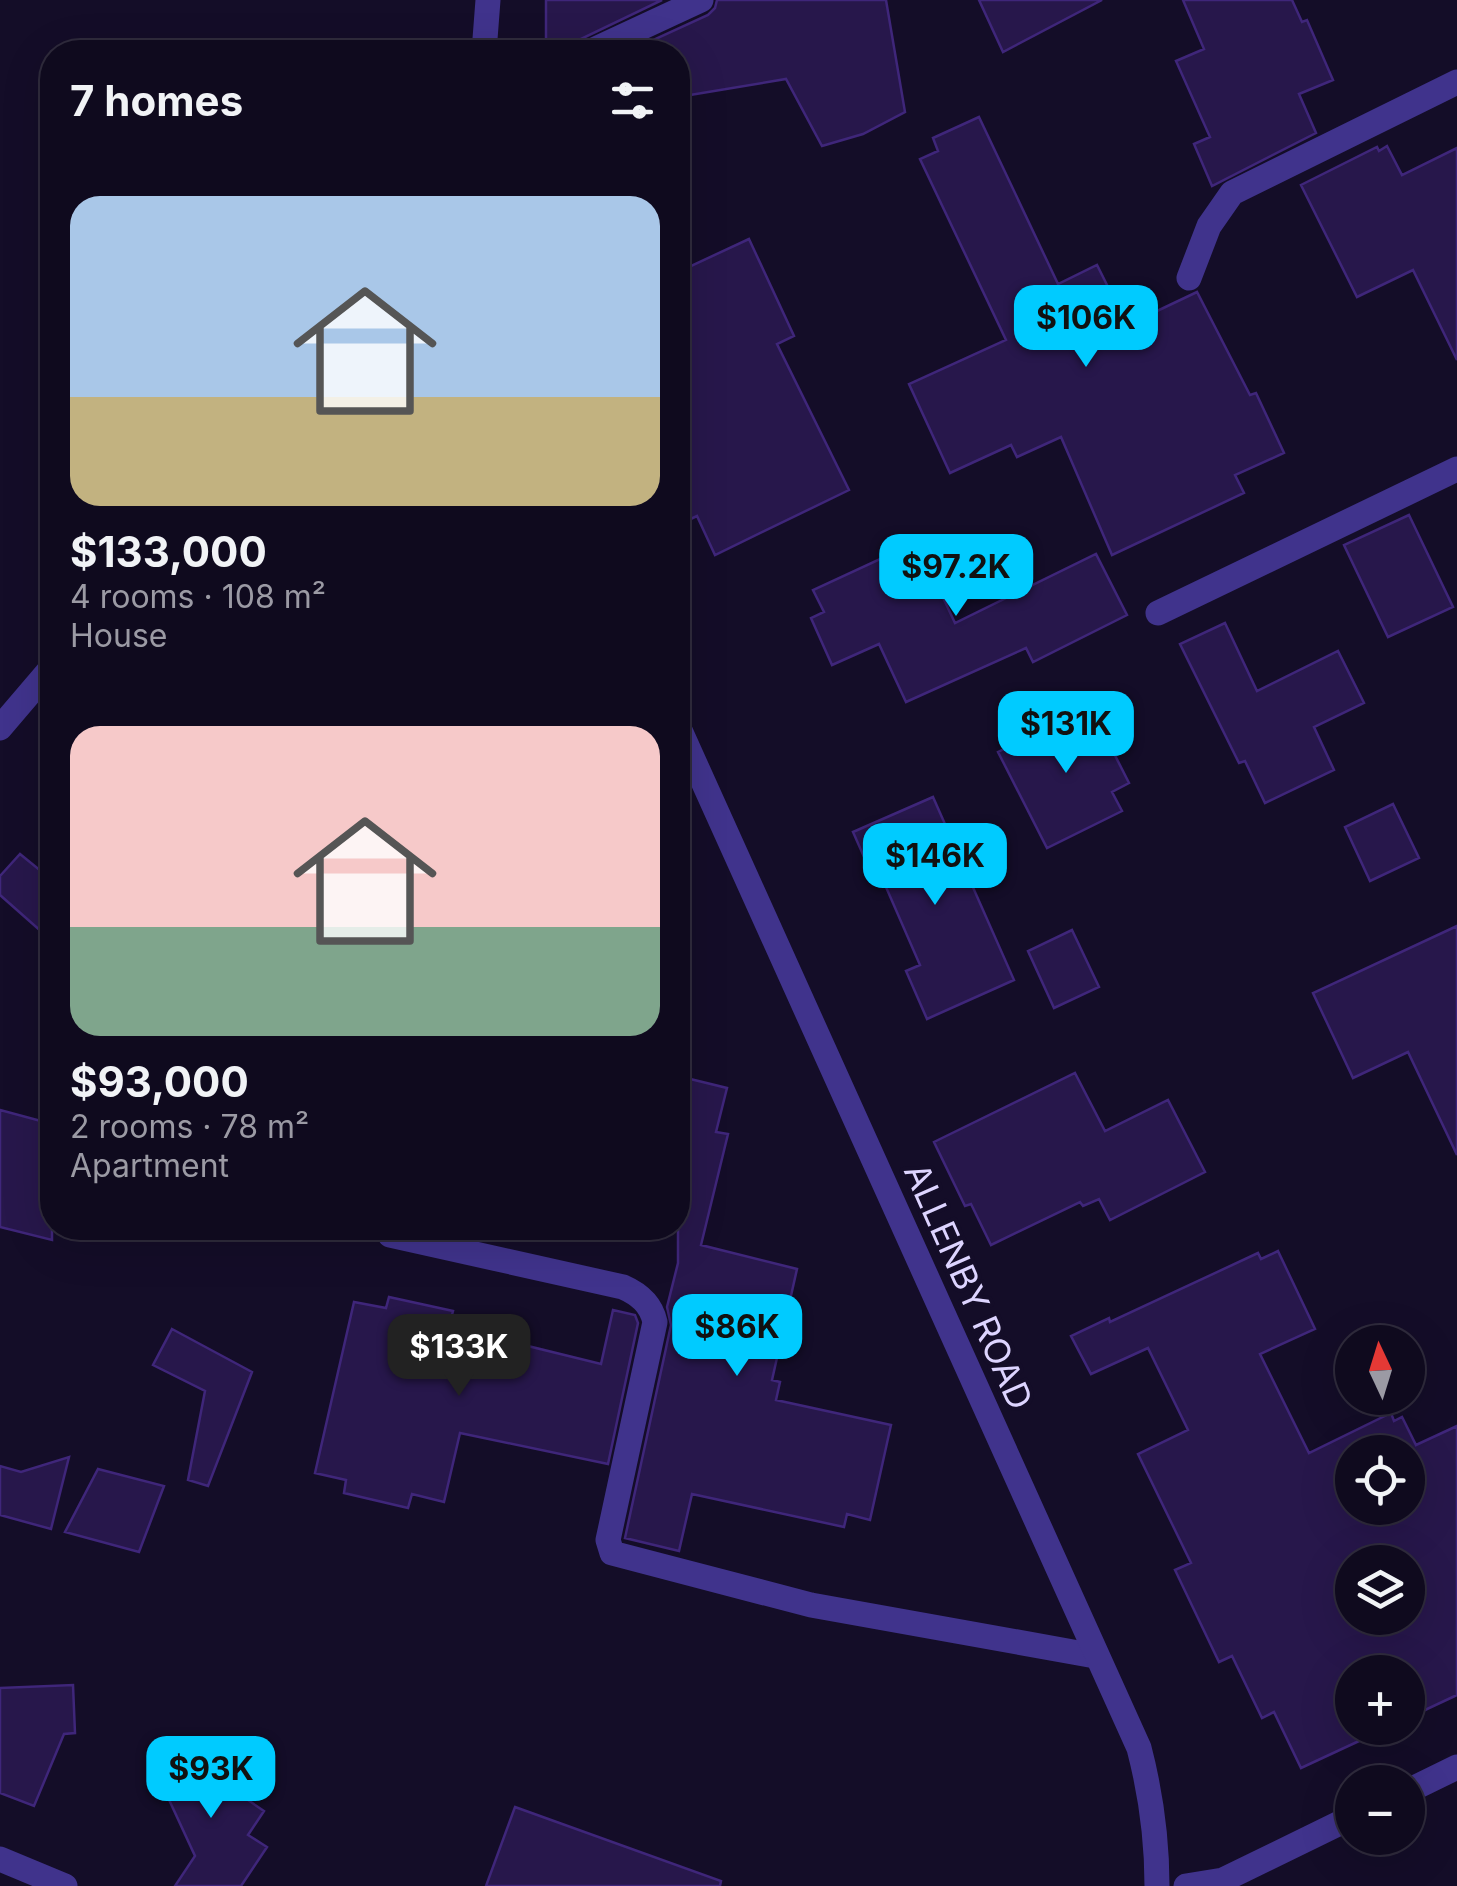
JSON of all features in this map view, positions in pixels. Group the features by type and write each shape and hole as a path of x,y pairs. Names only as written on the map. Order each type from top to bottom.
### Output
{"street":[{"path":"485,40 488,0"},
{"path":"616,40 701,0"},
{"path":"1189,278 1209,226 1232,194 1457,82"},
{"path":"1158,613 1457,469"},
{"path":"0,728 40,681"},
{"name":"ALLENBY ROAD","path":"690,753 1139,1748 1157,1839 1157,1886"},
{"path":"412,1240 622,1287 640,1295 650,1308 655,1322 608,1540 612,1553 812,1605 1095,1656"},
{"path":"1425,1783 1457,1767"},
{"path":"1186,1886 1225,1883 1335,1826"},
{"path":"0,1859 64,1886"}],"building":[{"path":"546,0 662,0 579,40 546,40"},
{"path":"717,0 886,0 905,112 863,134 822,146 786,79 690,95 690,40 653,40 715,8"},
{"path":"979,0 1102,0 1003,52"},
{"path":"1183,0 1292,0 1302,22 1307,20 1333,80 1299,94 1316,133 1212,186 1194,144 1210,137 1176,61 1204,49"},
{"path":"979,117 1058,284 1097,265 1122,315 1131,312 1136,321 1197,292 1250,395 1256,393 1284,453 1235,475 1244,493 1112,555 1061,437 1017,457 1011,445 950,473 909,384 1006,340 920,159 938,151 933,138"},
{"path":"1387,146 1402,175 1457,148 1457,360 1413,270 1357,297 1301,185 1377,147 1379,151"},
{"path":"749,239 794,336 777,344 849,490 715,555 697,516 690,519 690,266"},
{"path":"1409,515 1453,607 1388,637 1344,545"},
{"path":"917,542 955,623 1096,554 1127,615 1033,662 1026,648 906,702 879,644 832,665 811,618 824,612 813,590"},
{"path":"1225,623 1257,691 1338,651 1364,703 1314,727 1334,770 1265,803 1245,761 1239,763 1180,644"},
{"path":"1090,706 1129,783 1112,792 1122,811 1047,848 998,752"},
{"path":"933,797 1014,980 927,1019 906,971 920,965 879,871 872,875 853,832"},
{"path":"1393,804 1419,858 1370,881 1345,827"},
{"path":"20,854 40,870 40,930 0,895 0,876"},
{"path":"1457,926 1457,1155 1408,1052 1353,1078 1313,993"},
{"path":"1072,930 1099,987 1054,1008 1028,951"},
{"path":"1075,1073 1105,1131 1168,1100 1205,1172 1110,1220 1099,1199 1083,1206 1080,1202 991,1245 971,1204 965,1206 934,1142"},
{"path":"690,1079 727,1088 716,1132 728,1134 701,1245 797,1269 772,1380 780,1382 776,1400 891,1425 870,1520 847,1514 844,1527 692,1494 679,1551 625,1538 671,1325 667,1307 678,1263 678,1240 690,1240"},
{"path":"0,1110 40,1121 40,1237 0,1227"},
{"path":"1278,1251 1315,1329 1260,1354 1309,1453 1335,1440 1335,1525 1425,1525 1425,1441 1457,1426 1457,1695 1425,1710 1425,1655 1335,1655 1335,1745 1350,1745 1301,1768 1274,1712 1262,1718 1232,1656 1219,1662 1175,1570 1191,1563 1138,1454 1188,1430 1148,1348 1091,1374 1071,1336 1109,1318 1110,1322 1258,1253 1261,1259"},
{"path":"389,1297 453,1311 450,1323 484,1331 483,1335 601,1364 613,1310 635,1315 638,1323 608,1464 460,1433 444,1502 412,1494 408,1508 344,1493 346,1480 315,1473 354,1302 386,1308"},
{"path":"172,1329 252,1372 208,1486 188,1480 205,1391 153,1365"},
{"path":"1387,1415 1392,1415 1394,1421 1402,1417 1411,1435 1346,1435"},
{"path":"69,1457 51,1529 0,1515 0,1466 21,1472"},
{"path":"98,1469 164,1486 139,1552 65,1532"},
{"path":"73,1685 75,1733 64,1734 34,1806 0,1793 0,1688"},
{"path":"202,1743 220,1781 264,1811 248,1835 267,1847 241,1886 175,1886 195,1856 153,1765"},
{"path":"515,1807 721,1881 720,1886 486,1886"}]}
